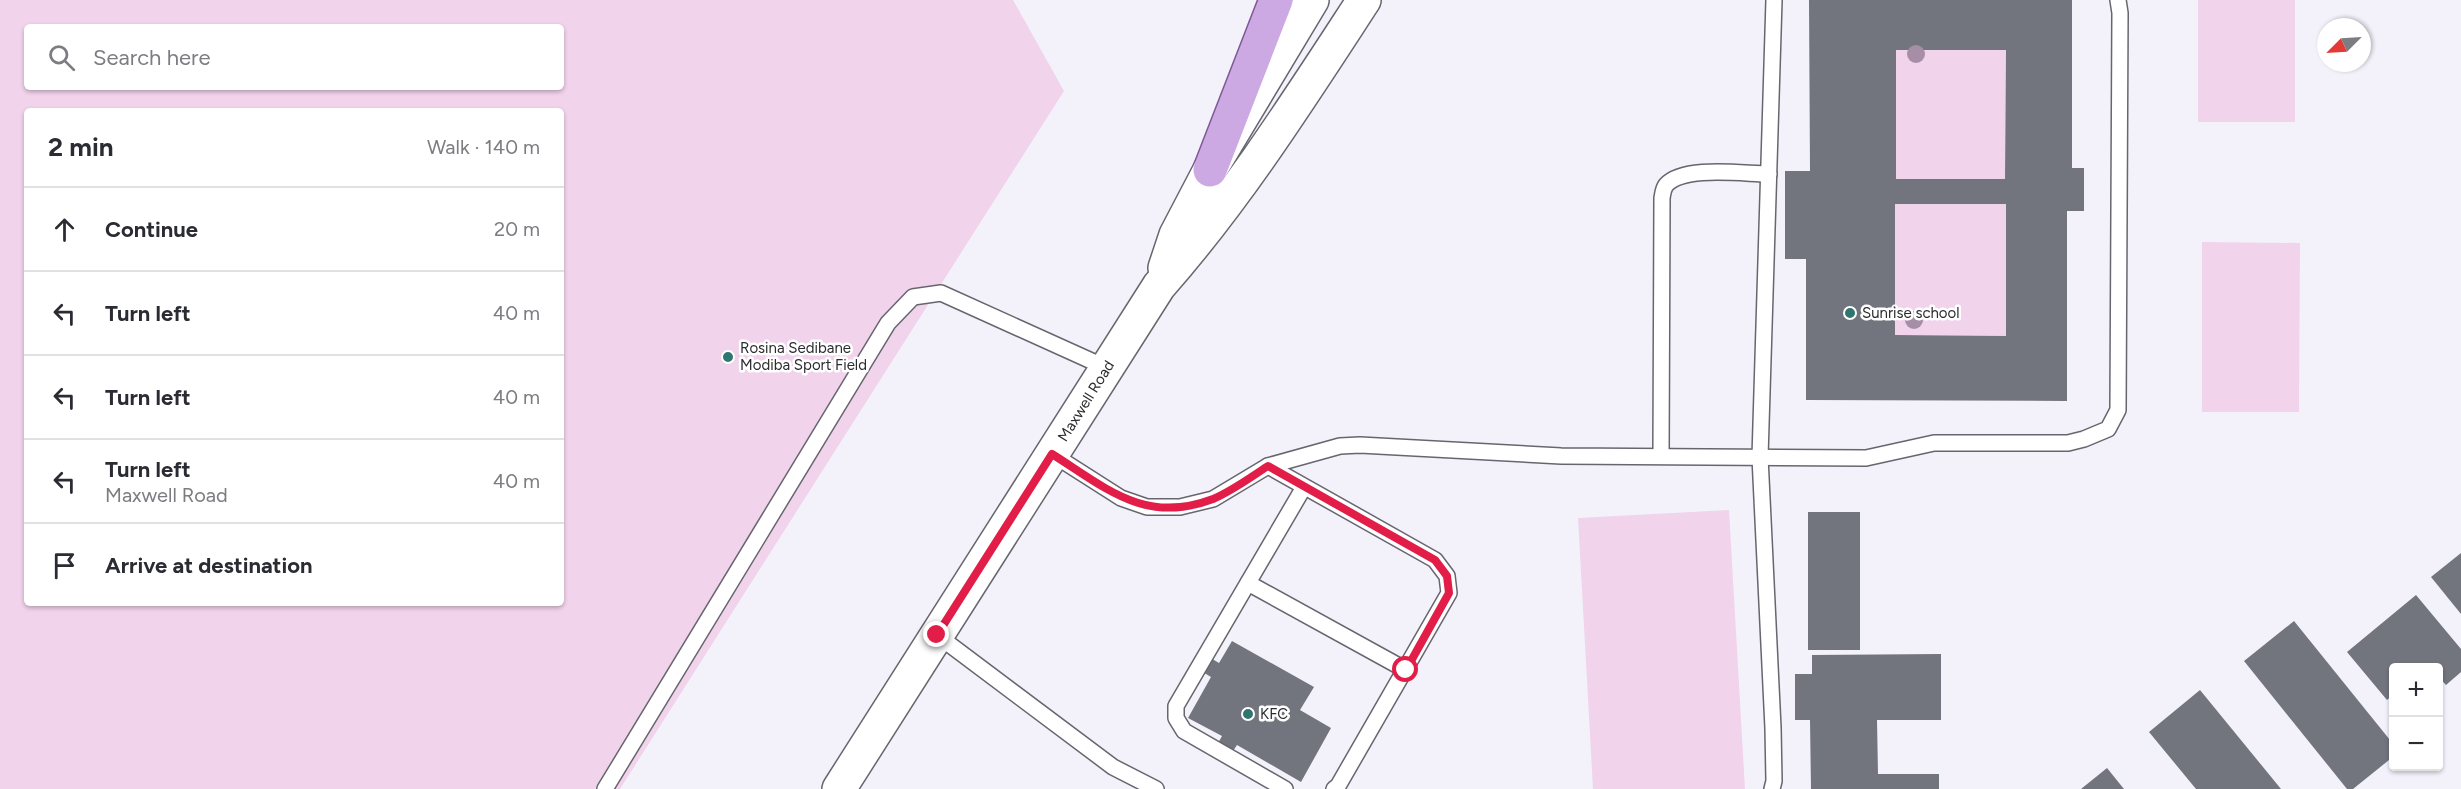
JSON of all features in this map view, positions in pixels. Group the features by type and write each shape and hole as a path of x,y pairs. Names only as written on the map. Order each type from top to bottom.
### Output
{"main road":[{"path":"1210,170 1276,0"}],"street":[{"name":"Maxwell Road","path":"1159,286 1176,235 1210,170 1312,0"},
{"name":"Maxwell Road","path":"839,789 1159,286 1197,244 1319,70 1364,0"}],"lane":[{"path":"1772,789 1773,729 1760,457 1774,0"},
{"path":"1052,454 1121,498 1147,507 1180,507 1213,499 1268,466 1340,446 1360,445 1561,456 1866,458 1934,443 2068,443 2084,440 2108,429 2118,410 2120,13 2118,0"},
{"path":"1661,456 1662,198 1664,188 1668,183 1692,173 1769,174"},
{"path":"605,789 888,323 913,297 941,293 1107,368"},
{"path":"1268,466 1435,560 1447,576 1449,593 1338,786 1334,789"},
{"path":"1285,789 1184,731 1176,718 1176,706 1304,486"},
{"path":"1248,583 1406,670"},
{"path":"937,635 1113,767 1156,789"}],"shaded area":[{"name":"Rosina Sedibane Modiba Sport Field","path":"0,0 1013,0 1064,91 620,789 0,789"},
{"path":"2198,0 2295,0 2295,122 2198,122"},
{"path":"1896,50 2006,50 2005,179 1896,179"},
{"path":"1895,204 2006,204 2006,336 1895,335"},
{"path":"2202,242 2300,243 2299,412 2202,412"},
{"path":"1729,510 1745,789 1593,789 1578,518"}],"building":[{"path":"1809,0 2072,0 2072,168 2084,168 2084,211 2067,211 2067,401 1806,400 1806,259 1785,259 1785,171 1810,171","holes":["1896,50 2006,50 2005,179 1896,179","1895,204 2006,204 2006,336 1895,335"]},
{"path":"1808,512 1860,512 1860,650 1808,650"},
{"path":"2461,553 2461,614 2431,577"},
{"path":"2416,595 2461,649 2461,672 2446,685 2443,682 2443,663 2389,663 2389,698 2387,700 2347,652"},
{"path":"2294,621 2389,739 2389,760 2353,789 2347,789 2244,661"},
{"name":"KFC","path":"1232,641 1314,687 1300,710 1331,728 1301,782 1237,745 1231,754 1217,745 1222,736 1188,718 1211,677 1201,671 1209,657 1219,663"},
{"path":"1941,654 1941,720 1877,720 1878,774 1939,774 1939,789 1811,789 1810,720 1795,720 1795,674 1812,674 1812,655"},
{"path":"2200,690 2281,789 2196,789 2149,732"},
{"path":"2107,768 2124,789 2081,789"}],"place":[{"name":"Sunrise school","path":"1850,313"},
{"name":"Rosina Sedibane Modiba Sport Field","path":"728,357"},
{"name":"KFC","path":"1248,714"}],"route":[{"path":"937,635 1052,454 1121,498 1147,507 1180,507 1213,499 1268,466 1435,560 1447,576 1449,593 1406,670"}]}
